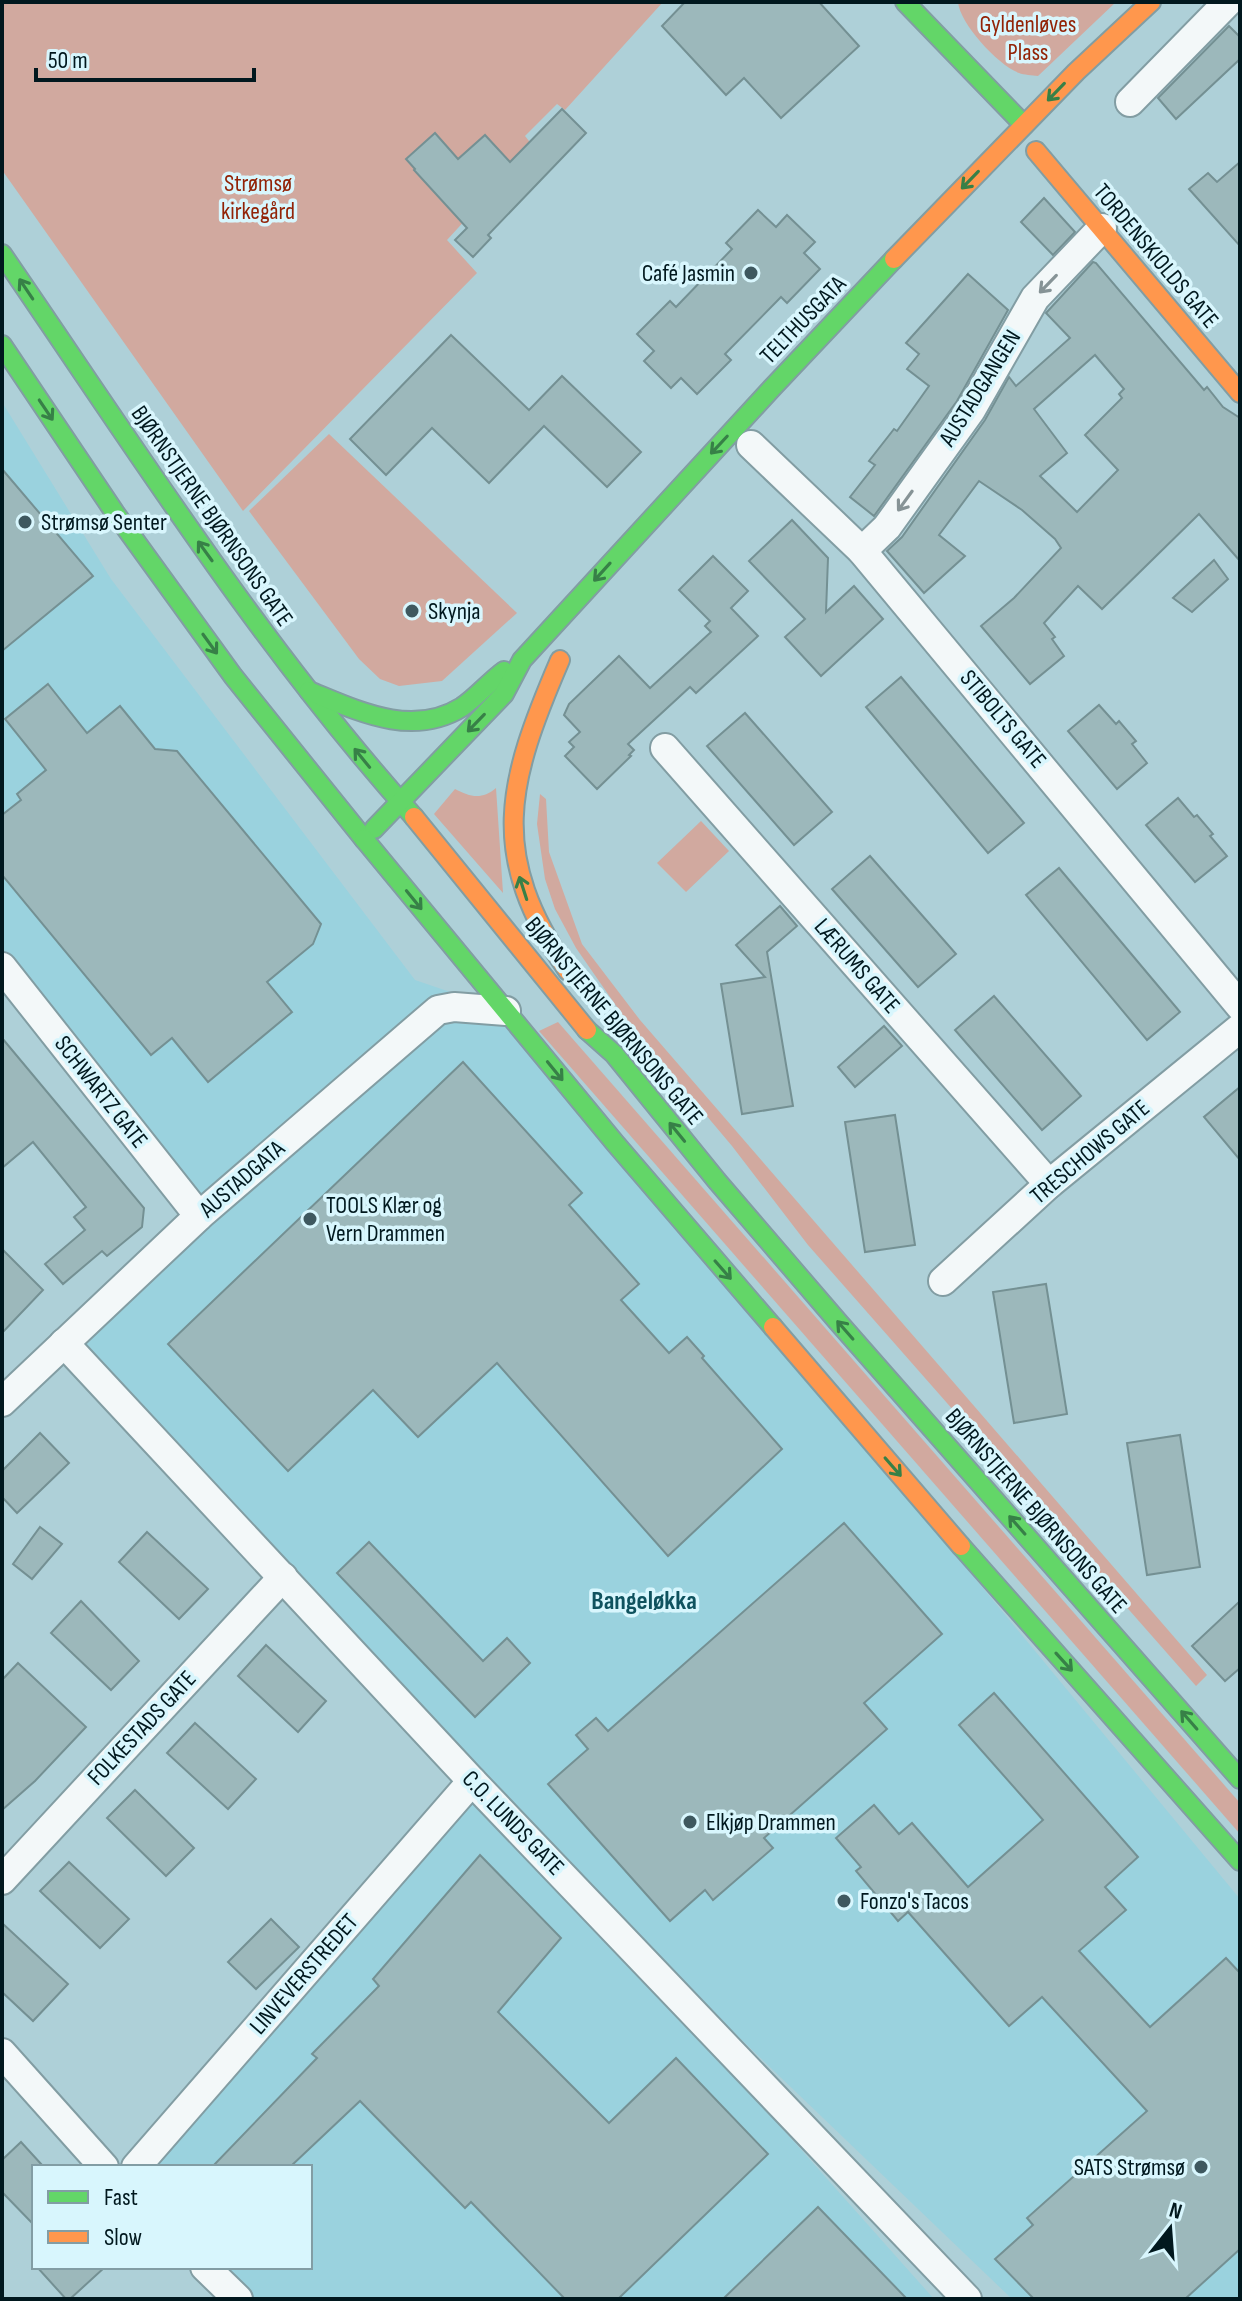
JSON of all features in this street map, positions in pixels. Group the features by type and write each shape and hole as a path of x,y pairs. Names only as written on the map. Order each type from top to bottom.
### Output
{"main road":[{"path":"905,2 1024,125"},
{"name":"TELTHUSGATA","path":"364,839 504,694 522,660 772,388 1076,72 1151,2"},
{"name":"TELTHUSGATA","path":"1081,92 1130,24"},
{"name":"TORDENSKIOLDS GATE","path":"1049,134 1032,155 1102,228 1240,393"},
{"name":"BJØRNSTJERNE BJØRNSONS GATE","path":"2,254 191,532 306,691 400,801 418,812 579,1023 614,1054 819,1300 1240,1779"},
{"path":"2,345 115,513 233,676 364,839 615,1143 913,1490 1240,1861"},
{"path":"522,702 565,654 524,747 514,795 513,847 519,879 529,907 544,936 579,987"},
{"name":"TELTHUSGATA","path":"306,691 369,714 416,724 443,717 462,707 490,680 522,660"},
{"path":"364,839 418,812"},
{"path":"596,1012 614,1054"}],"street":[{"path":"1130,102 1228,2"},
{"name":"AUSTADGANGEN","path":"862,551 887,527 971,410 1035,298 1102,228"},
{"name":"STIBOLTS GATE","path":"751,445 862,551 1240,1006"},
{"name":"LÆRUMS GATE","path":"665,748 1049,1184"},
{"name":"SCHWARTZ GATE","path":"2,967 199,1216"},
{"name":"AUSTADGATA","path":"2,1402 199,1216 438,1010 454,1007 506,1011"},
{"name":"TRESCHOWS GATE","path":"943,1281 1049,1184 1240,1028"},
{"name":"C.O. LUNDS GATE","path":"64,1343 472,1781 967,2299"},
{"name":"FOLKESTADS GATE","path":"2,1880 283,1577"},
{"name":"LINVEVERSTREDET","path":"138,2165 472,1781"},
{"path":"2,2053 102,2165"},
{"path":"207,2269 238,2299"}],"shaded area":[{"path":"2,402 111,579 415,980 506,1011 1240,1899 1240,2299 1012,2299 483,1792 934,2299 244,2299 211,2269 312,2269 312,2165 138,2165 472,1781 64,1343 199,1216 2,967"}],"green space":[{"name":"Strømsø kirkegård","path":"2,2 663,2 565,110 557,104 525,136 533,146 447,240 477,273 243,511 2,170"},
{"name":"Gyldenløves Plass","path":"958,2 1116,2 1038,76 1010,69 991,53 965,21"},
{"path":"329,434 517,613 442,681 399,686 380,679 359,659 249,511"},
{"path":"496,788 503,893 434,814 455,789 476,796"},
{"path":"540,794 546,799 549,852 582,944 640,1020 1207,1675 1196,1686 808,1245 732,1146 626,1020 576,948 555,909 545,879 537,824"},
{"path":"701,821 729,851 686,892 657,863"},
{"path":"558,1022 1240,1803 1240,1834 539,1031"}],"building":[{"path":"685,2 819,2 859,46 781,118 744,78 726,95 662,26"},
{"path":"1229,26 1240,37 1240,59 1176,119 1158,98"},
{"path":"562,109 586,133 488,235 491,238 473,257 455,240 467,228 406,159 435,133 458,159 485,135 510,162"},
{"path":"1240,162 1240,246 1189,189 1208,173 1217,182"},
{"path":"1044,198 1075,232 1053,255 1021,222"},
{"path":"758,210 776,227 787,215 815,242 804,253 820,269 787,303 781,297 725,354 731,360 697,394 681,378 671,388 644,361 654,351 637,334 670,301 676,307 732,249 726,243"},
{"path":"1093,262 1096,263 1204,390 1207,387 1223,407 1240,418 1240,561 1199,514 1102,609 1078,586 1044,623 1064,656 1030,684 981,626 1014,598 1061,548 1055,539 1022,510 979,481 939,535 965,556 924,593 887,551 902,537 985,420 1009,377 1016,386 1070,338 1046,313","holes":["1095,355 1124,389 1119,394 1122,398 1085,435 1118,470 1077,512 1040,476 1067,453 1034,409"]},
{"path":"968,274 1008,310 957,401 874,516 850,497 875,465 869,461 894,429 897,431 929,386 907,369 919,354 906,343"},
{"path":"451,335 529,410 562,376 641,452 607,487 544,426 489,483 432,428 386,475 350,439"},
{"name":"Strømsø Senter","path":"2,469 93,576 2,651"},
{"path":"792,520 828,558 826,612 854,586 883,619 821,676 785,637 805,619 749,561"},
{"path":"713,556 748,591 731,608 758,636 696,693 690,687 628,744 634,750 631,756 597,789 565,756 574,747 569,742 580,732 564,715 569,704 619,656 650,688 711,632 705,626 710,621 679,590"},
{"path":"1214,560 1228,579 1192,612 1173,598"},
{"path":"901,677 1024,823 988,853 866,707"},
{"path":"48,684 87,733 120,706 155,749 177,751 321,924 313,944 267,982 292,1012 208,1082 172,1038 151,1055 2,875 2,815 21,800 17,794 46,770 5,719"},
{"path":"1099,705 1116,724 1119,721 1136,741 1132,744 1147,763 1117,789 1068,731"},
{"path":"745,713 832,812 794,845 707,746"},
{"path":"1178,798 1194,817 1197,815 1227,856 1195,882 1146,825"},
{"path":"870,856 956,954 918,987 832,889"},
{"path":"1059,868 1180,1012 1147,1040 1026,895"},
{"path":"780,906 797,926 767,952 793,1106 742,1114 721,984 765,977 736,945"},
{"path":"994,996 1081,1096 1042,1130 955,1030"},
{"path":"884,1026 902,1046 855,1087 838,1067"},
{"path":"2,1038 144,1208 142,1227 107,1256 102,1251 63,1284 45,1264 85,1230 74,1217 86,1207 33,1142 2,1168"},
{"path":"463,1062 582,1193 569,1205 639,1284 621,1300 669,1353 687,1337 782,1449 668,1556 497,1363 418,1437 373,1390 288,1471 168,1344"},
{"path":"1240,1087 1240,1160 1204,1117"},
{"path":"895,1115 915,1245 865,1252 845,1122"},
{"path":"2,1249 43,1290 2,1333"},
{"path":"1046,1284 1067,1414 1014,1423 993,1292"},
{"path":"40,1433 69,1463 17,1513 2,1497 2,1471"},
{"path":"1180,1435 1200,1567 1147,1575 1127,1443"},
{"path":"844,1523 942,1634 864,1703 887,1729 764,1838 773,1848 713,1900 705,1890 670,1921 548,1784 588,1749 576,1735 596,1718 608,1731"},
{"path":"40,1527 62,1544 32,1579 13,1564"},
{"path":"147,1532 208,1589 179,1619 119,1562"},
{"path":"369,1542 483,1661 507,1638 530,1663 475,1717 337,1573"},
{"path":"81,1601 139,1661 111,1690 51,1633"},
{"path":"1240,1601 1240,1668 1225,1681 1192,1646"},
{"path":"266,1645 326,1701 298,1732 238,1676"},
{"path":"18,1663 86,1727 35,1781 2,1810 2,1680"},
{"path":"994,1693 1138,1857 1105,1887 1126,1910 1079,1951 1150,2027 1226,1958 1240,1973 1240,2249 1185,2299 1034,2299 995,2259 1033,2225 1027,2218 1147,2111 1042,1997 1009,2026 908,1912 898,1921 856,1871 861,1867 836,1838 874,1805 899,1834 912,1823 968,1887 1043,1820 959,1725"},
{"path":"195,1723 256,1779 228,1809 167,1753"},
{"path":"135,1790 194,1848 166,1876 107,1818"},
{"path":"480,1855 561,1938 498,2012 609,2123 676,2058 768,2154 618,2299 565,2299 471,2202 465,2208 360,2101 292,2165 214,2165 317,2058 312,2054 379,1986 373,1979"},
{"path":"69,1862 129,1919 100,1948 40,1891"},
{"path":"271,1919 299,1947 256,1989 228,1962"},
{"path":"2,1923 68,1984 33,2021 2,1992"},
{"path":"21,2142 42,2165 32,2165 32,2223 2,2192 2,2160"},
{"path":"818,2207 907,2299 723,2299"},
{"path":"39,2269 103,2269 70,2299 66,2299"}],"traffic: fast":[{"path":"905,2 1024,125"},
{"path":"2,254 250,613 302,683 414,817"},
{"path":"374,829 504,694 522,660 894,259"},
{"path":"2,345 115,513 233,676 364,839"},
{"path":"309,691 385,718 424,720 462,707 504,671"},
{"path":"364,839 615,1143 773,1327"},
{"path":"587,1030 614,1054 717,1181 839,1323 1240,1779"},
{"path":"961,1546 1240,1861"}],"traffic: slow":[{"path":"894,259 1076,72 1151,2"},
{"path":"1036,151 1240,393"},
{"path":"560,660 528,744 518,782 514,818 516,854 525,890 542,929 568,971"},
{"path":"414,817 587,1030"},
{"path":"773,1327 961,1546"}],"place":[{"name":"Café Jasmin","path":"751,273"},
{"name":"Strømsø Senter","path":"25,522"},
{"name":"Skynja","path":"412,611"},
{"name":"TOOLS Klær og Vern Drammen","path":"310,1219"},
{"name":"Elkjøp Drammen","path":"690,1822"},
{"name":"Fonzo's Tacos","path":"844,1901"},
{"name":"SATS Strømsø","path":"1201,2167"}],"district":[{"name":"Bangeløkka","path":"644,1601"}]}
